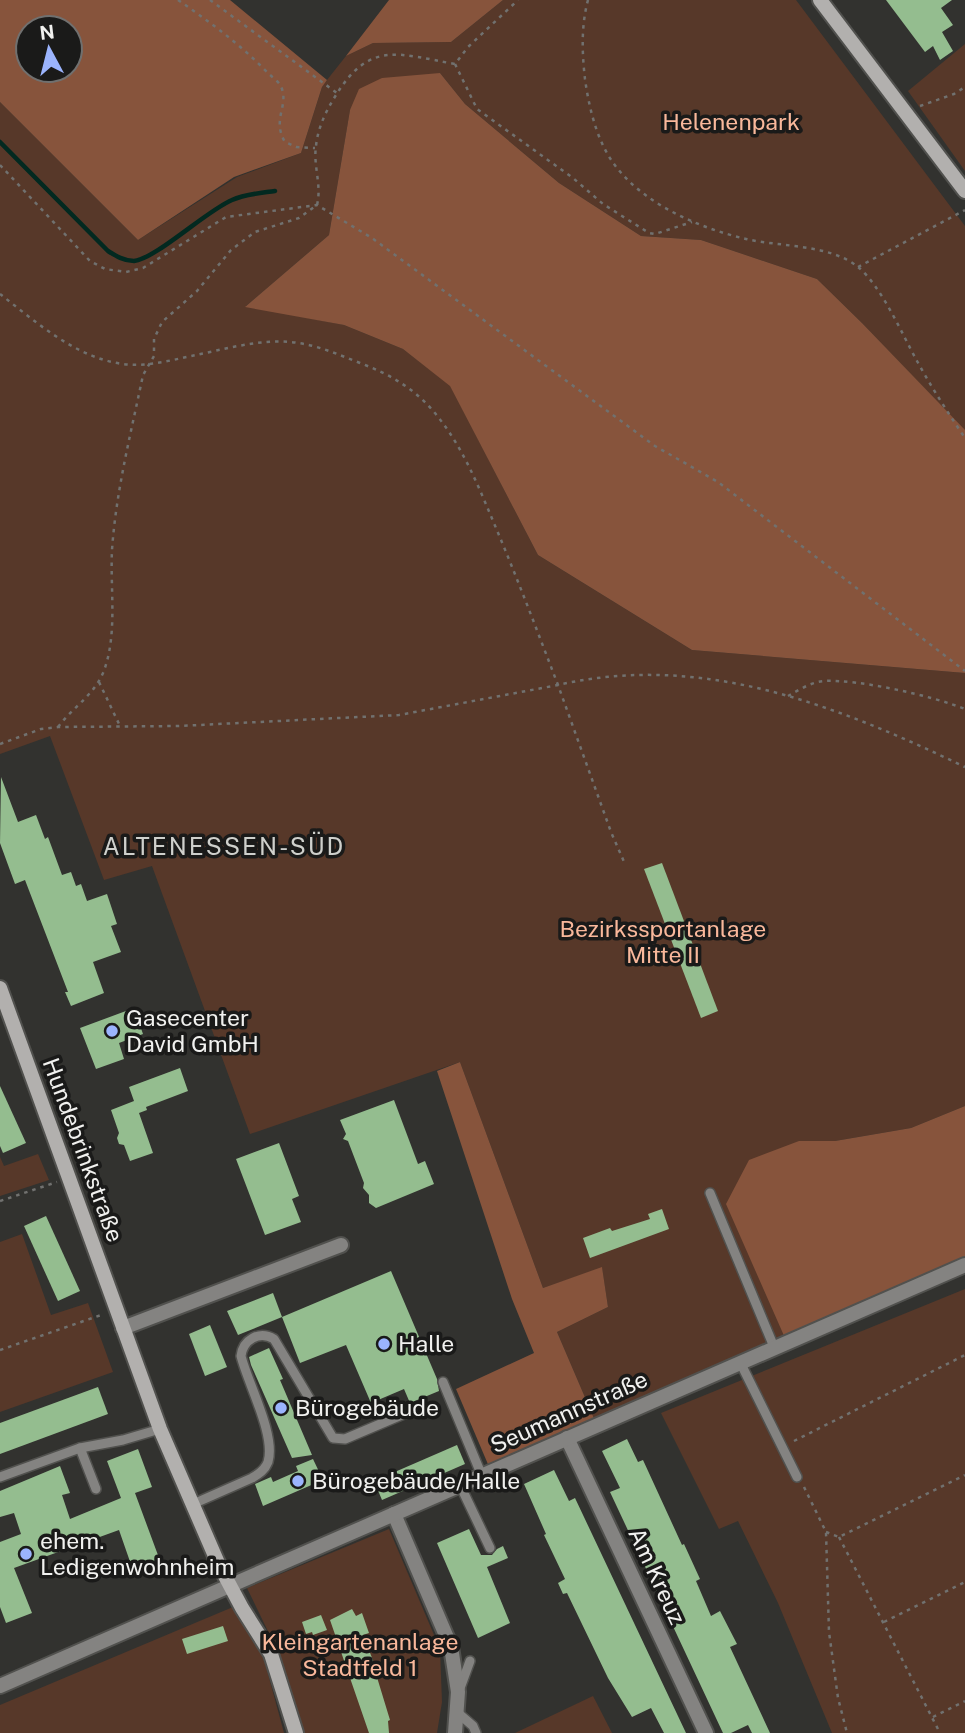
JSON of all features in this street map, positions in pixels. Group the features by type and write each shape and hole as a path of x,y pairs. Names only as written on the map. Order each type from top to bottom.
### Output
{"street":[{"path":"820,0 965,191"},
{"name":"Hundebrinkstraße","path":"0,988 160,1429 228,1585 271,1654 296,1733"},
{"path":"123,1328 341,1245"},
{"name":"Seumannstraße","path":"0,1686 965,1265"},
{"name":"Am Kreuz","path":"567,1438 706,1733"},
{"path":"394,1514 451,1647 458,1692 455,1733"}],"lane":[{"path":"710,1194 774,1347"},
{"path":"193,1504 253,1478 268,1461 267,1437 241,1356 242,1348 249,1340 263,1335 274,1339 333,1438 345,1439 411,1411"},
{"path":"740,1362 797,1477"},
{"path":"443,1382 482,1476"},
{"path":"0,1477 80,1448 160,1429"},
{"path":"80,1448 96,1489"},
{"path":"460,1485 490,1548"},
{"path":"458,1692 470,1661"},
{"path":"458,1713 477,1733"}],"path":[{"path":"178,0 248,53 281,85 283,94 279,116 280,130 285,142 306,149 315,148"},
{"path":"210,0 337,93"},
{"path":"454,64 468,47 518,0"},
{"path":"588,0 583,25 585,76 594,120 608,155 623,175 640,191 692,222 742,239 796,246 834,255 858,267 883,299 937,396 965,438"},
{"path":"58,727 99,682 107,656 116,505 143,375 151,362 153,339 162,322 197,291 231,250 255,232 299,218 317,205 319,183 315,148 321,123 337,93 358,66 374,58 399,55 454,64"},
{"path":"454,64 477,109 573,178 603,204 649,233 655,234 692,222"},
{"path":"907,112 965,87"},
{"path":"0,165 90,261 105,269 126,272 143,268 226,217 317,205 372,238 655,446 718,482 965,671"},
{"path":"858,267 965,210"},
{"path":"0,294 60,339 101,359 123,364 165,363 267,342 288,341 331,351 373,368 398,380 422,398 447,429 479,486 625,864"},
{"path":"0,744 41,729 58,727 179,726 399,715 610,676 670,674 728,681 788,696 865,724 965,767"},
{"path":"788,696 806,685 822,681 844,682 933,699 965,709"},
{"path":"99,682 120,727"},
{"path":"0,1201 69,1178"},
{"path":"0,1350 117,1309"},
{"path":"782,1447 965,1355"},
{"path":"826,1532 839,1536 965,1475"},
{"path":"797,1477 826,1532 829,1632 838,1699 847,1733"},
{"path":"839,1536 940,1733"},
{"path":"884,1622 965,1582"},
{"path":"932,1717 965,1701"}],"green space":[{"path":"503,0 796,0 965,226 965,431 817,279 701,240 641,236 559,183 465,104 440,73 350,110 329,235 246,306 344,325 403,349 450,385 538,555 692,650 965,673 965,1106 911,1128 835,1141 799,1141 785,1338 596,1423 557,1332 608,1307 602,1268 543,1288 460,1062 250,1134 152,866 104,880 50,736 0,754 0,102 138,240 237,177 301,153 324,81 323,85 346,56 373,43 451,42"},
{"path":"965,44 965,171 908,91"},
{"path":"38,1154 49,1180 0,1196 0,1157 4,1166"},
{"path":"22,1234 51,1315 88,1303 113,1372 0,1412 0,1242"},
{"path":"965,1289 965,1733 832,1733 778,1603 738,1521 719,1529 661,1413"},
{"name":"Kleingartenanlage Stadtfeld 1","path":"389,1529 440,1649 442,1702 437,1733 304,1733 279,1654 247,1588"},
{"path":"233,1607 264,1659 284,1733 0,1733 0,1705"},
{"path":"593,1696 612,1733 515,1733"}],"shaded area":[{"path":"0,0 230,0 327,80 322,87 301,153 234,177 138,240 0,102"},
{"path":"389,0 503,0 451,42 373,43 346,56"},
{"path":"440,73 465,104 559,183 641,236 701,240 817,279 965,430 965,673 692,650 538,555 450,386 403,349 344,325 245,307 329,235 350,110 359,89 382,78"},
{"path":"460,1062 543,1288 602,1267 608,1307 557,1332 596,1423 490,1469 456,1389 534,1353 512,1299 437,1071"},
{"path":"965,1106 965,1261 785,1338 726,1204 749,1160 799,1141 835,1141 911,1128"}],"building":[{"path":"886,0 952,0 941,8 953,25 942,32 953,51 940,60 933,46 925,52"},
{"path":"1,777 18,822 36,815 45,839 48,837 62,875 71,872 76,886 81,884 87,901 107,894 117,924 111,926 121,952 93,962 104,993 71,1006 25,880 15,884 0,843"},
{"path":"662,863 718,1011 701,1018 644,869"},
{"name":"Gasecenter David GmbH","path":"134,1008 143,1034 119,1043 124,1059 96,1069 80,1028"},
{"path":"180,1068 188,1091 146,1107 147,1110 139,1113 153,1153 130,1161 124,1145 119,1144 119,1133 111,1110 134,1101 129,1087"},
{"path":"0,1086 26,1143 3,1153 0,1146"},
{"path":"394,1100 418,1164 425,1161 434,1184 376,1208 369,1203 369,1195 363,1188 364,1183 348,1141 343,1139 346,1134 340,1120"},
{"path":"279,1143 299,1196 292,1199 301,1222 265,1235 236,1159"},
{"path":"662,1209 669,1229 590,1258 583,1238 610,1228 612,1231 650,1219 648,1214"},
{"path":"46,1216 80,1291 58,1301 24,1226"},
{"name":"Halle","path":"391,1271 437,1379 439,1391 410,1403 404,1389 371,1403 346,1345 300,1363 282,1317"},
{"path":"273,1293 282,1317 238,1335 227,1311"},
{"path":"210,1325 227,1367 205,1376 189,1334"},
{"name":"Bürogebäude","path":"269,1348 312,1455 292,1458 251,1365 249,1357"},
{"path":"98,1387 108,1414 0,1454 0,1423"},
{"path":"627,1439 638,1462 643,1460 682,1545 684,1544 700,1579 696,1581 711,1616 720,1611 737,1644 730,1647 770,1733 752,1733 748,1725 731,1733 723,1733 610,1492 620,1488 602,1451"},
{"path":"457,1445 465,1464 382,1500 374,1481"},
{"name":"ehem. Ledigenwohnheim","path":"138,1449 152,1487 135,1493 162,1566 135,1576 119,1530 14,1568 32,1613 6,1623 0,1607 0,1542 21,1534 14,1513 0,1517 0,1491 60,1466 70,1493 62,1495 70,1519 121,1498 107,1461"},
{"name":"Bürogebäude/Halle","path":"313,1459 323,1480 263,1506 255,1484 271,1477 273,1482 298,1471 296,1466"},
{"path":"554,1470 569,1501 575,1498 686,1733 664,1733 651,1708 632,1717 608,1678 567,1593 563,1594 558,1583 565,1579 524,1484"},
{"path":"469,1529 481,1555 492,1555 503,1546 508,1558 487,1567 510,1623 478,1638 437,1543"},
{"path":"352,1609 356,1616 362,1613 369,1633 363,1635 378,1673 376,1674 390,1720 389,1733 369,1733 330,1620"},
{"path":"321,1615 327,1630 313,1635 312,1632 306,1634 302,1622"},
{"path":"223,1626 228,1641 187,1654 182,1639"}],"waterway":[{"path":"0,142 108,251 130,261 155,252 232,200 275,191"}],"place":[{"name":"Gasecenter David GmbH","path":"112,1031"},
{"name":"Halle","path":"384,1344"},
{"name":"Bürogebäude","path":"281,1408"},
{"name":"Bürogebäude/Halle","path":"298,1481"},
{"name":"ehem. Ledigenwohnheim","path":"26,1554"}],"district":[{"name":"ALTENESSEN-SÜD","path":"224,847"}],"park label":[{"name":"Helenenpark","path":"731,122"},
{"name":"Bezirkssportanlage Mitte II","path":"663,942"}]}
